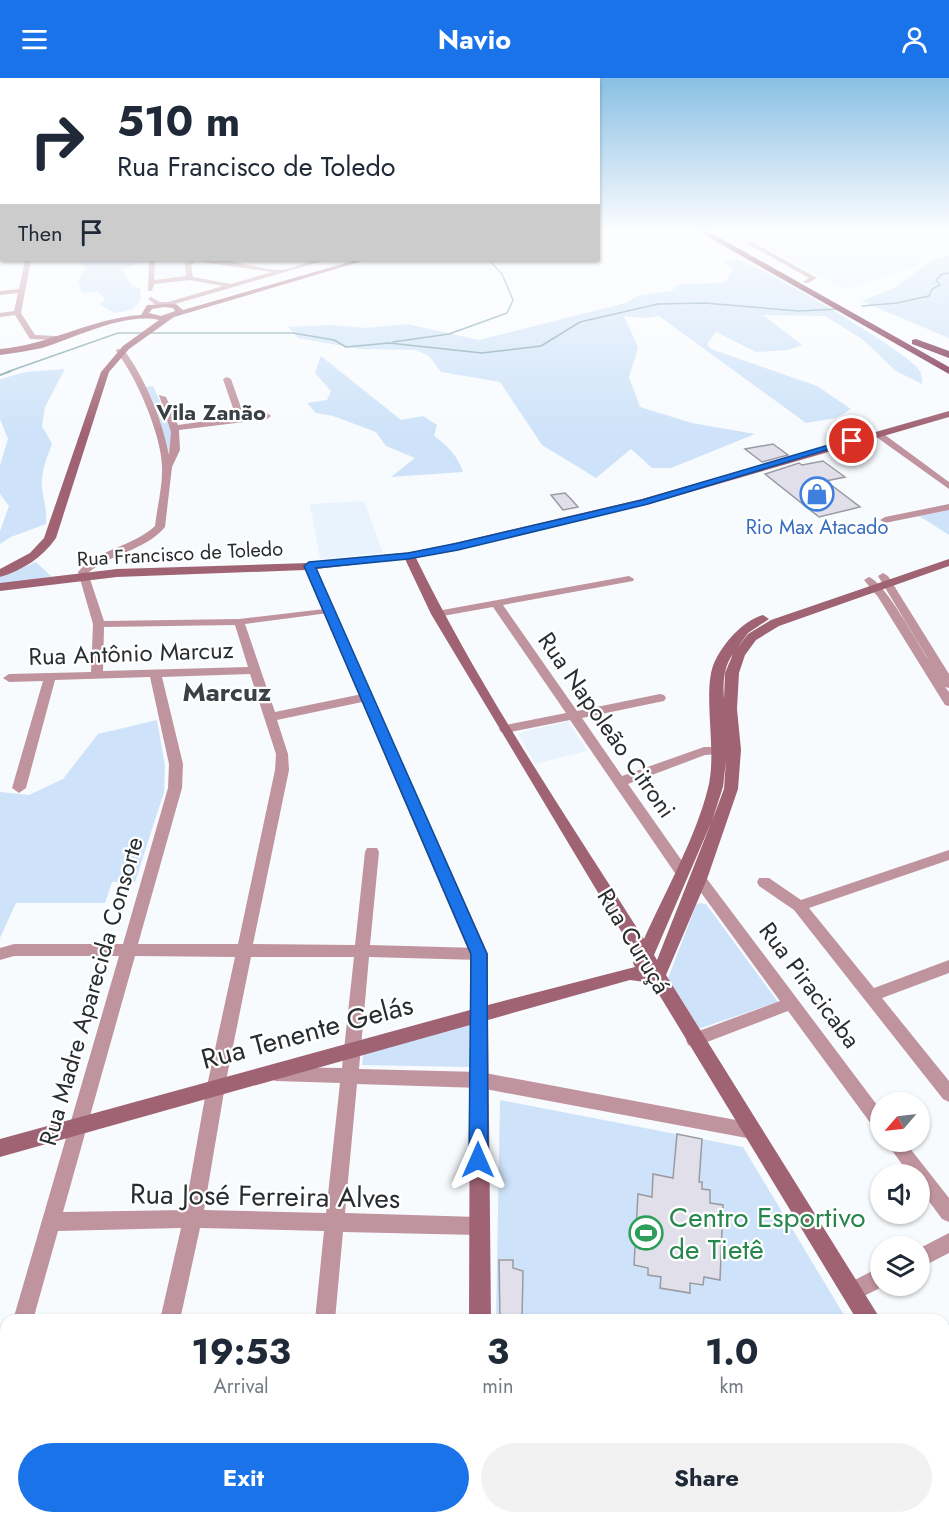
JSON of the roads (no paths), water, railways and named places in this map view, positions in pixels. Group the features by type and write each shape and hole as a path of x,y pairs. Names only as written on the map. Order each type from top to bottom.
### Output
{"highway":[{"path":"817,297 949,371"},
{"path":"833,297 949,362"},
{"path":"906,339 949,355"}],"street":[{"path":"20,297 18,313 37,340"},
{"path":"176,309 205,297"},
{"path":"0,351 28,350 124,319 150,317 220,297"},
{"path":"150,317 151,299 176,309 223,297"},
{"path":"0,573 32,558 42,550 50,538 105,372 120,351 136,338 150,317 164,305"},
{"path":"0,315 18,313"},
{"path":"0,351 37,340 57,339"},
{"path":"97,676 99,624 83,572 88,567 136,546 160,527 168,467 161,435 130,363 120,351"},
{"path":"227,379 241,419"},
{"path":"162,397 175,428 178,442 174,457 168,467"},
{"path":"175,428 267,416"},
{"name":"Rua Francisco de Toledo","path":"0,587 84,576 153,571 309,566 408,556 645,502 878,434 920,423 949,419"},
{"path":"878,434 949,486"},
{"path":"885,520 949,507"},
{"path":"660,971 699,879 731,789 727,750 732,673 739,655 752,638 775,623 949,552"},
{"name":"Rua Curuçá","path":"408,556 437,614 505,729 645,957 660,971 694,1040 866,1314"},
{"path":"879,581 949,562"},
{"path":"309,566 479,954 480,1314"},
{"path":"437,614 629,579"},
{"path":"879,581 949,684"},
{"path":"879,581 949,702"},
{"name":"Rua Napoleão Citroni","path":"496,603 682,872"},
{"path":"99,624 239,622 328,610"},
{"path":"171,1314 193,1219 216,1086 282,770 282,753 239,622"},
{"name":"Rua Antônio Marcuz","path":"9,678 254,670"},
{"name":"Rua Madre Aparecida Consorte","path":"25,1314 175,788 176,764 154,674"},
{"path":"20,788 50,677"},
{"path":"271,717 367,697"},
{"path":"505,729 660,698"},
{"path":"619,782 704,751 727,750"},
{"path":"630,973 645,957 682,872 717,787 727,750"},
{"path":"326,1314 372,852"},
{"path":"799,906 949,855"},
{"name":"Rua Piracicaba","path":"699,879 870,1108"},
{"path":"764,882 799,906 949,1094"},
{"path":"0,954 14,950 246,949 479,954"},
{"path":"870,996 949,966"},
{"name":"Rua Tenente Gelás","path":"0,1148 216,1086 630,973 660,971"},
{"path":"694,1040 792,1003"},
{"path":"265,1074 480,1080 752,1131"},
{"path":"903,1152 949,1213"},
{"name":"Rua José Ferreira Alves","path":"51,1222 193,1219 478,1226"},
{"path":"930,1253 949,1243"},
{"path":"852,1292 870,1282"}],"waterway":[{"path":"393,342 449,334 507,313 512,297"},
{"path":"862,306 897,303 922,297"},
{"path":"7,372 118,333 293,333 334,340 346,347 389,343 482,353 541,346 580,322 658,304 704,303 799,311 840,309"},
{"path":"0,375 11,371"}],"place":[{"name":"Rio Max Atacado","path":"817,494"},
{"name":"Centro Esportivo de Tietê","path":"646,1233"}],"district":[{"name":"Vila Zanão","path":"211,412"},
{"name":"Marcuz","path":"227,692"}]}
